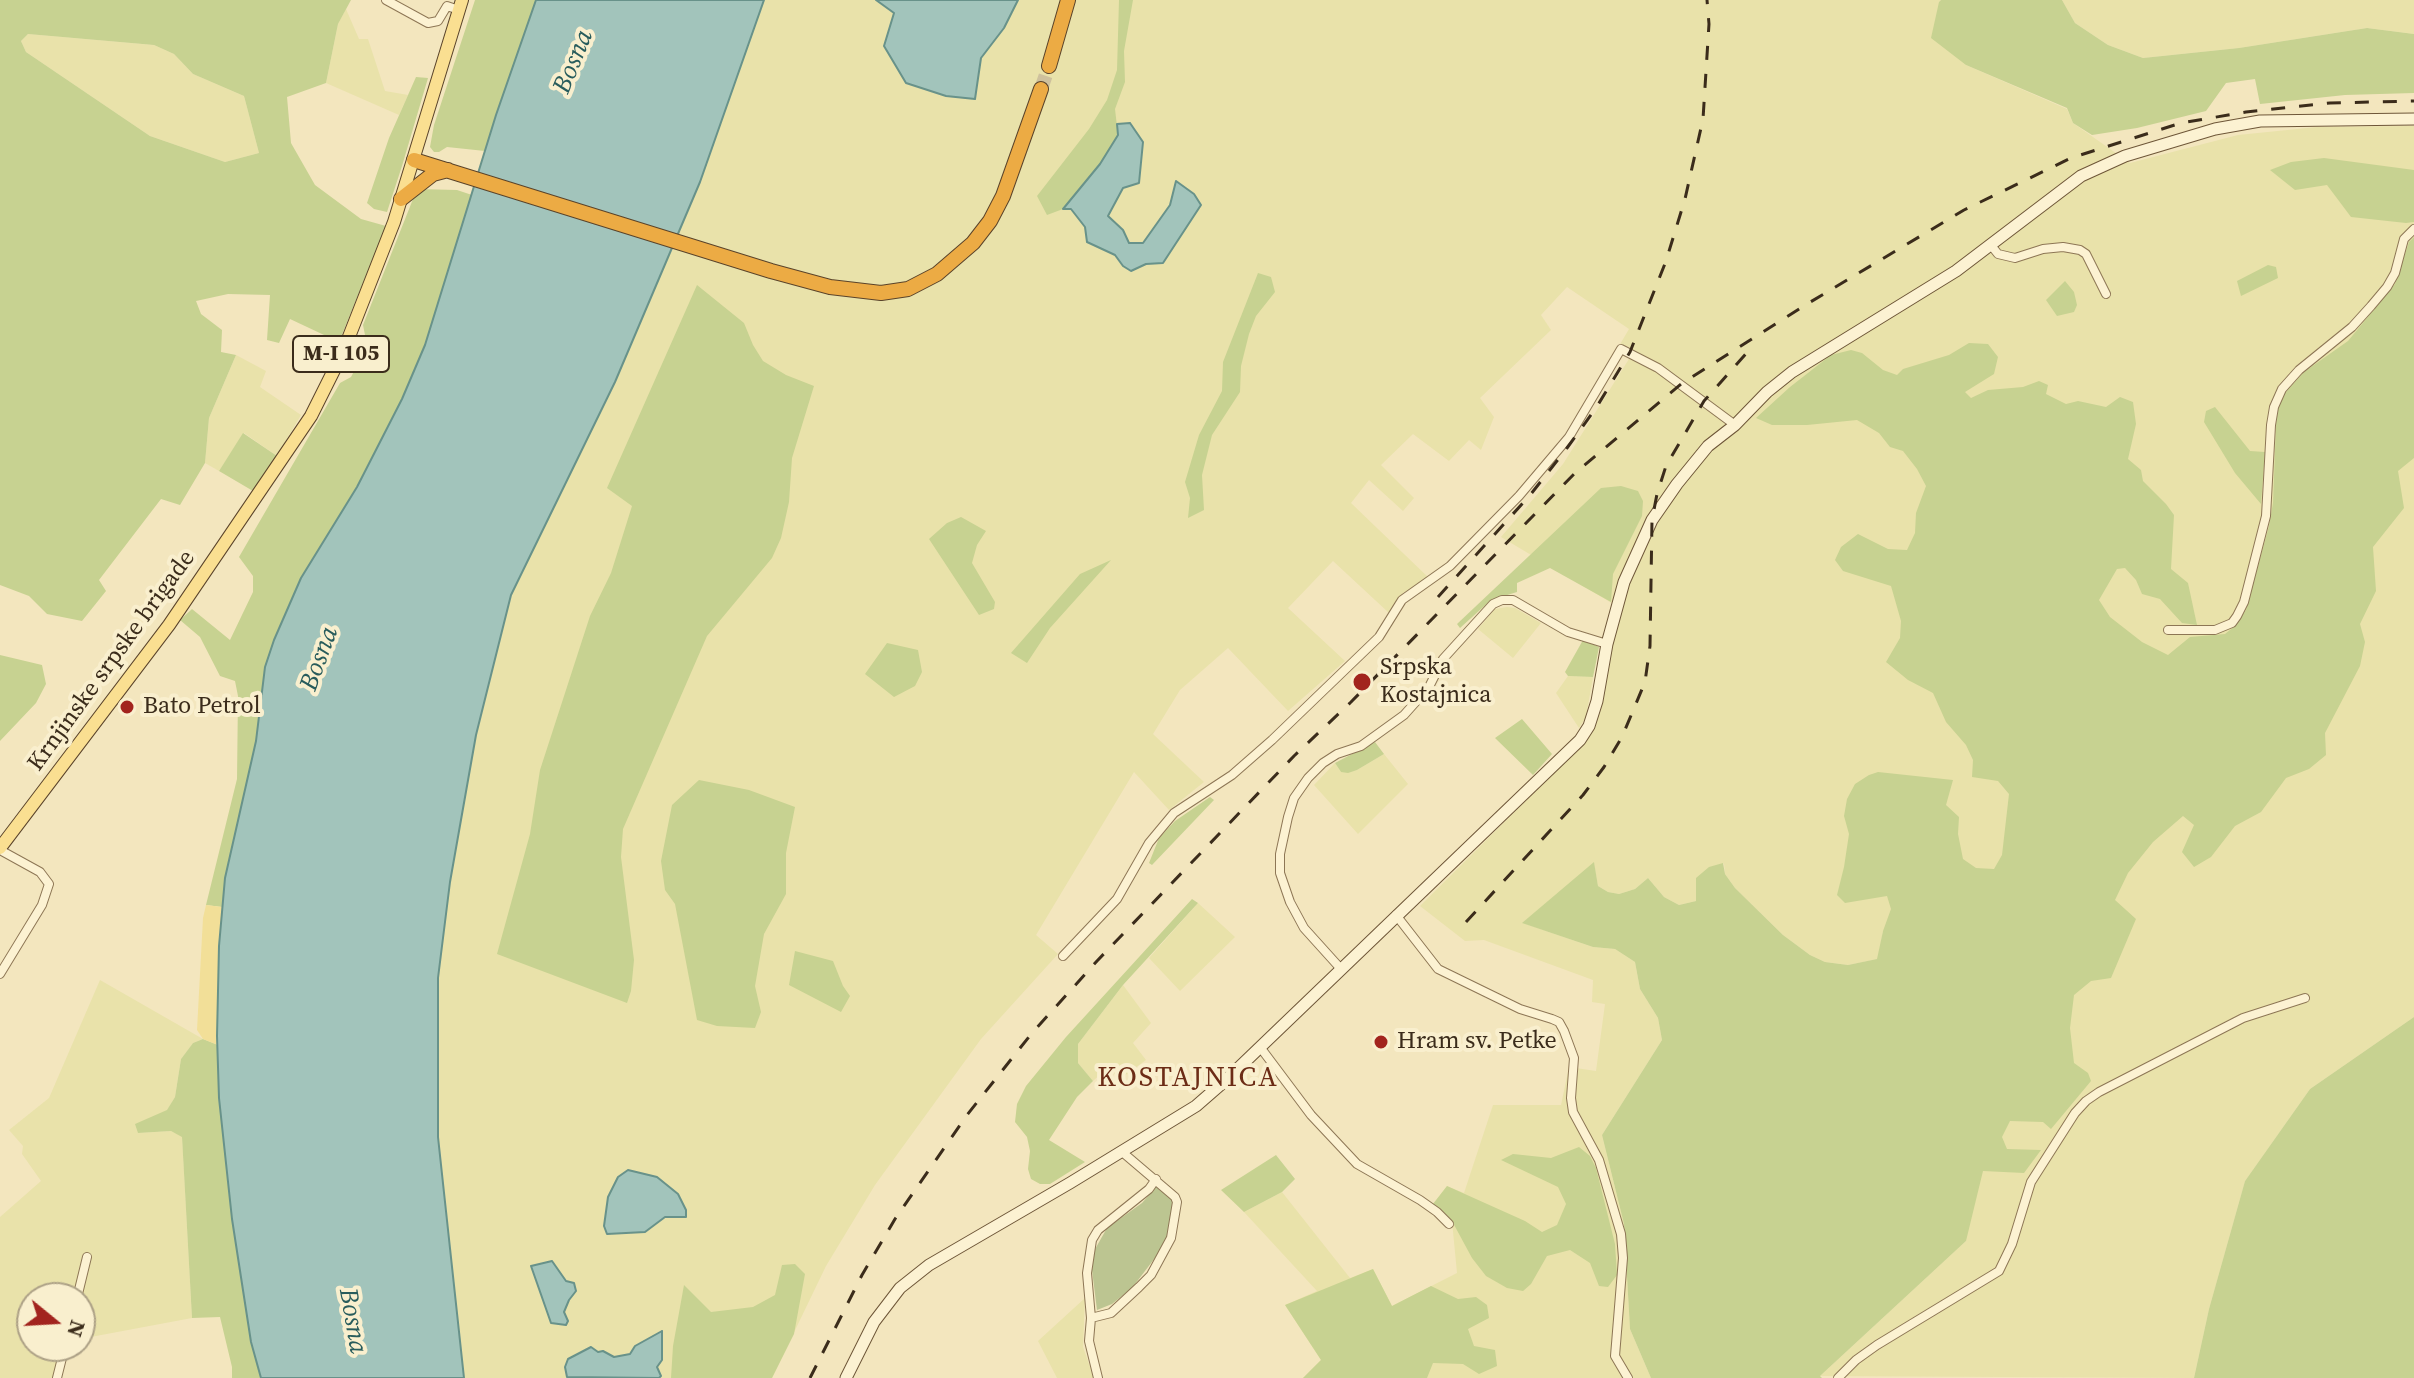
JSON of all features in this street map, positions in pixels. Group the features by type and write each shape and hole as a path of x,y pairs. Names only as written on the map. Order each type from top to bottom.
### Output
{"highway":[{"path":"1049,66 1068,0"},
{"path":"414,160 771,271 830,287 881,293 908,289 937,274 973,243 990,221 1003,196 1041,89"},
{"path":"401,199 433,174 448,170"}],"main road":[{"name":"M-I 105","path":"401,199 461,5"},
{"path":"846,1378 874,1322 900,1288 929,1265 1196,1106 1585,734 1597,701 1607,644 1624,582 1652,520 1699,456 1767,392 1792,372 1956,271 2081,176 2125,156 2170,141 2260,121 2414,119"},
{"name":"Krnjinske srpske brigade","path":"0,849 169,625 311,416 343,352 401,199"}],"street":[{"path":"386,0 428,23 438,21 447,6 461,5"},
{"path":"2168,630 2215,630 2232,623 2237,616 2244,602 2266,516 2271,425 2282,389 2371,306 2395,273 2404,239 2414,229"},
{"path":"1990,244 1998,254 2015,258 2043,249 2063,247 2080,250 2086,254 2106,294"},
{"path":"1063,956 1117,899 1149,843 1174,813 1232,775 1272,740 1379,637 1402,600 1450,566 1500,517 1569,437 1621,349 1658,368 1735,425"},
{"path":"1341,969 1304,928 1290,902 1280,873 1280,854 1288,817 1294,798 1308,778 1323,763 1337,754 1361,746 1404,715 1429,687 1443,659 1459,639 1483,612 1502,600 1513,600 1568,632 1607,644"},
{"path":"0,849 40,872 49,884 42,905 0,974"},
{"path":"1396,915 1438,969 1520,1009 1559,1022 1564,1031 1574,1058 1573,1112 1599,1160 1621,1234 1623,1258 1615,1356 1628,1378"},
{"path":"1838,1378 1877,1345 1999,1271 2012,1244 2031,1182 2086,1101 2243,1018 2305,998"},
{"path":"1260,1047 1311,1115 1357,1164 1420,1200 1449,1224"},
{"path":"1091,1318 1111,1313 1151,1275 1171,1238 1177,1202 1172,1192 1121,1151"},
{"path":"1098,1378 1089,1341 1091,1318 1087,1273 1092,1240 1098,1230 1149,1189 1156,1179"},
{"path":"81,1282 87,1257"}],"shaded area":[{"path":"764,0 1941,0 1939,2 1966,65 2067,109 2073,123 2130,163 2238,135 2317,127 2414,126 2414,1017 2310,1089 2245,1181 2209,1309 2194,1378 1820,1376 1966,1241 1883,931 1878,959 1848,965 1825,962 1783,935 1735,888 1725,874 1724,863 1696,901 1679,905 1664,897 1648,878 1635,889 1619,894 1608,892 1598,886 1594,864 1523,923 1593,947 1615,949 1635,962 1640,989 1658,1018 1662,1040 1602,1135 1624,1224 1630,1329 1651,1378 1303,1378 1321,1360 1285,1305 1317,1291 1244,1212 1282,1192 1350,1278 1373,1269 1392,1306 1457,1273 1452,1221 1433,1204 1447,1186 1464,1193 1493,1105 1561,1105 1569,1067 1596,1071 1605,1004 1592,1002 1593,980 1484,940 1465,941 1420,906 1578,749 1593,731 1597,719 1620,608 1501,537 1563,464 1634,351 1627,346 1619,346 1629,329 1567,287 1541,315 1551,330 1480,398 1494,417 1481,450 1469,440 1449,461 1413,434 1381,465 1414,498 1403,511 1369,480 1351,503 1430,579 1403,593 1389,613 1333,561 1288,608 1345,661 1288,711 1228,648 1180,690 1153,734 1204,782 1169,810 1134,772 1036,935 1058,954 981,1039 875,1185 826,1266 772,1378 464,1378 438,1137 438,978 450,882 476,735 511,595 615,382 700,182"},
{"path":"2062,0 2414,0 2414,34 2367,28 2239,48 2143,58 2108,45 2075,23"},
{"path":"346,9 359,39 368,39 385,91 408,95 399,115 326,83 338,24"},
{"path":"28,34 154,45 174,54 193,74 244,96 259,153 225,162 150,136 26,52 21,41"},
{"path":"236,355 266,371 260,387 301,415 277,456 244,433 219,471 205,463 209,418"},
{"path":"1515,608 1541,623 1513,658 1478,629 1495,609"},
{"path":"1568,676 1593,677 1586,717 1579,728 1556,693"},
{"path":"1384,754 1408,784 1358,834 1314,785 1335,763 1341,772 1357,770"},
{"path":"1198,903 1235,937 1180,991 1149,958"},
{"path":"100,980 203,1039 193,1043 181,1059 175,1097 167,1111 139,1133 171,1131 182,1136 192,1318 96,1336 96,1282 16,1282 16,1362 63,1362 61,1378 0,1378 0,1217 41,1181 22,1154 23,1146 9,1130 49,1098"},
{"path":"1123,985 1151,1023 1133,1043 1146,1060 1120,1079 1107,1068 1093,1081 1078,1063 1078,1044"},
{"path":"1085,1298 1083,1347 1094,1378 1057,1378 1038,1341"}],"green space":[{"path":"0,0 351,0 338,24 326,83 287,97 291,143 315,185 361,219 386,226 339,342 290,319 279,343 267,340 270,295 228,294 196,301 201,314 222,330 221,352 236,355 209,418 205,463 180,505 161,499 99,580 106,591 82,621 47,614 29,596 0,585","holes":["28,34 154,45 174,54 193,74 244,96 259,153 225,162 150,136 26,52 21,41"]},
{"path":"475,0 536,0 485,151 447,147 434,152 430,147 434,125"},
{"path":"1119,0 1133,0 1124,51 1125,82 1115,109 1118,135 1100,164 1063,209 1047,215 1037,196 1089,129 1107,100 1117,70"},
{"path":"1941,0 2062,0 2075,23 2108,45 2143,58 2239,48 2367,28 2414,34 2414,93 2345,95 2260,104 2255,79 2226,83 2206,111 2137,128 2092,135 2073,123 2067,108 1966,65 1931,38"},
{"path":"416,77 428,78 402,166 387,212 374,209 367,203 389,138"},
{"path":"2324,158 2414,170 2414,222 2351,217 2327,185 2295,190 2270,170 2291,162"},
{"path":"417,189 457,190 472,195 425,345 402,399 357,487 301,578 274,640 265,667 256,741 225,878 222,907 206,905 237,779 238,696 235,681 220,676 200,637 180,620 192,609 230,640 253,592 253,576 239,557 340,383 351,377 360,360 366,340 363,325"},
{"path":"2414,237 2414,458 2398,471 2404,508 2373,547 2376,591 2360,624 2365,642 2360,666 2325,733 2326,755 2309,769 2286,778 2261,812 2235,826 2211,857 2194,867 2182,852 2194,825 2183,816 2153,842 2128,873 2115,900 2136,919 2111,978 2091,981 2074,995 2070,1028 2074,1063 2088,1073 2091,1081 2051,1129 2043,1122 2010,1121 2002,1137 2007,1149 2041,1150 2024,1173 1983,1171 1966,1241 1820,1376 1822,1378 1651,1378 1630,1329 1624,1224 1602,1135 1662,1040 1658,1018 1640,989 1635,962 1615,949 1593,947 1522,923 1594,862 1598,886 1608,892 1619,894 1635,889 1648,878 1664,897 1679,905 1696,901 1696,878 1709,867 1723,863 1725,874 1735,888 1783,935 1810,955 1825,962 1848,965 1877,959 1891,909 1887,896 1845,903 1837,895 1849,834 1844,816 1847,799 1855,784 1878,772 1953,780 1946,805 1959,817 1958,834 1963,859 1976,868 1994,869 2002,855 2009,794 1998,781 1972,777 1973,760 1966,745 1946,722 1933,693 1908,680 1886,662 1900,638 1901,621 1891,586 1843,571 1835,560 1841,547 1858,534 1888,549 1907,550 1915,533 1916,513 1926,486 1917,469 1903,451 1890,447 1879,433 1857,420 1772,425 1756,418 1831,355 1851,350 1862,353 1883,370 1897,375 1903,369 1949,355 1969,343 1988,344 1998,357 1994,374 1965,392 1971,398 1988,390 2023,387 2039,381 2048,385 2046,394 2066,404 2078,401 2106,407 2120,397 2133,402 2136,424 2128,459 2141,470 2143,481 2174,515 2171,569 2188,583 2197,625 2182,623 2160,599 2142,594 2136,580 2125,568 2117,569 2099,600 2110,617 2142,642 2168,655 2190,637 2225,634 2246,610 2269,526 2273,503 2276,424 2284,394 2304,372 2348,341 2395,284 2409,242"},
{"path":"2268,265 2276,267 2278,278 2241,296 2237,281"},
{"path":"1258,273 1271,277 1275,292 1256,316 1249,334 1241,366 1240,392 1212,435 1202,475 1204,510 1188,518 1190,498 1185,482 1199,435 1222,391 1223,362"},
{"path":"2065,281 2074,292 2077,305 2074,312 2057,316 2046,300"},
{"path":"697,285 744,323 763,361 786,375 814,386 792,458 789,502 781,538 772,558 707,636 623,829 621,857 634,960 627,1003 497,954 530,834 540,770 590,616 611,573 632,506 607,488"},
{"path":"2215,407 2250,451 2265,452 2261,504 2235,473 2204,422 2206,411"},
{"path":"243,433 277,456 253,491 219,471"},
{"path":"1621,486 1638,491 1643,501 1642,516 1613,574 1611,602 1550,568 1517,583 1517,592 1491,600 1460,628 1457,624 1601,488"},
{"path":"961,517 986,531 977,545 972,563 995,602 994,609 979,615 929,539 947,523"},
{"path":"1111,560 1050,628 1027,663 1011,653 1080,574"},
{"path":"1583,640 1599,647 1593,677 1568,676 1565,672"},
{"path":"887,643 918,650 922,672 915,686 894,697 865,674"},
{"path":"0,655 42,665 46,684 36,703 0,741"},
{"path":"1522,719 1552,754 1533,775 1495,738"},
{"path":"1375,742 1384,754 1357,770 1341,772 1335,763"},
{"path":"699,780 749,790 795,807 786,853 786,894 764,934 755,986 761,1012 755,1028 717,1026 697,1020 675,904 665,890 661,861 672,805"},
{"path":"1210,797 1214,800 1152,865 1149,863 1159,838 1175,821"},
{"path":"1192,899 1198,903 1123,985 1078,1044 1078,1063 1093,1081 1077,1097 1049,1140 1085,1162 1050,1184 1040,1184 1031,1179 1027,1137 1015,1122 1017,1104 1026,1086 1066,1037"},
{"path":"795,951 833,961 850,996 841,1012 789,985"},
{"path":"2414,1017 2414,1378 2194,1378 2209,1309 2245,1181 2310,1089"},
{"path":"203,1039 218,1045 219,1098 232,1219 251,1342 261,1378 232,1378 220,1317 192,1318 182,1137 171,1131 138,1133 135,1124 167,1110 175,1097 181,1059 193,1043"},
{"path":"1579,1147 1590,1156 1596,1168 1615,1244 1617,1275 1608,1287 1599,1286 1590,1263 1570,1250 1547,1256 1531,1284 1523,1291 1507,1288 1486,1276 1472,1258 1452,1221 1433,1204 1447,1186 1525,1221 1542,1232 1557,1225 1566,1204 1558,1187 1501,1160 1513,1154 1551,1158"},
{"path":"1276,1155 1295,1179 1282,1192 1244,1212 1221,1190"},
{"path":"1158,1185 1171,1196 1173,1203 1161,1250 1132,1288 1112,1304 1097,1310 1092,1270 1094,1251 1107,1228 1142,1203"},
{"path":"795,1264 805,1274 794,1334 772,1378 671,1378 673,1346 684,1285 711,1312 753,1307 775,1295 782,1265"},
{"path":"1373,1269 1392,1306 1431,1286 1458,1299 1476,1297 1487,1305 1489,1318 1468,1329 1474,1346 1495,1350 1497,1366 1479,1374 1463,1364 1433,1363 1427,1378 1303,1378 1321,1360 1285,1305"}],"sand":[{"path":"206,905 222,907 218,1045 203,1039 197,1030"}],"water":[{"name":"Bosna","path":"536,0 764,0 700,182 615,382 511,595 476,735 450,882 438,978 438,1137 464,1378 261,1378 251,1342 232,1219 219,1098 217,1036 219,946 225,878 256,741 265,667 301,578 357,487 402,399 425,345 496,115"},
{"path":"876,0 1018,0 1004,28 981,58 975,99 946,96 906,83 884,46 894,13"},
{"path":"1130,123 1143,142 1139,183 1123,188 1108,216 1123,230 1129,243 1143,243 1170,205 1176,181 1194,194 1201,205 1163,263 1146,264 1131,271 1115,255 1087,242 1085,227 1071,209 1063,209 1100,164 1118,135 1117,124"},
{"path":"628,1170 657,1177 678,1194 686,1217 665,1217 645,1232 607,1234 604,1226 608,1197 618,1177"},
{"path":"552,1261 566,1281 574,1283 576,1291 564,1312 568,1321 566,1325 551,1323 531,1266"},
{"path":"662,1331 662,1360 657,1367 659,1378 567,1377 565,1367 568,1359 591,1347 614,1357 630,1354 635,1346"}],"tunnel":[{"path":"1041,89 1049,66"}],"railway":[{"path":"1438,597 1531,494 1596,408 1630,352 1666,261 1685,199 1703,119 1709,24 1707,0"},
{"path":"810,1378 862,1275 895,1219 967,1115 1032,1033 1294,756 1351,702 1574,474 1681,384 1964,210 2071,158 2181,123 2246,112 2330,103 2414,101"},
{"path":"1466,922 1583,795 1622,737 1645,682 1650,646 1652,520 1666,466 1704,401 1751,348"}],"place":[{"name":"Srpska Kostajnica","path":"1362,682"},
{"name":"Bato Petrol","path":"127,707"},
{"name":"Hram sv. Petke","path":"1381,1042"}],"district":[{"name":"KOSTAJNICA","path":"1188,1079"}]}
